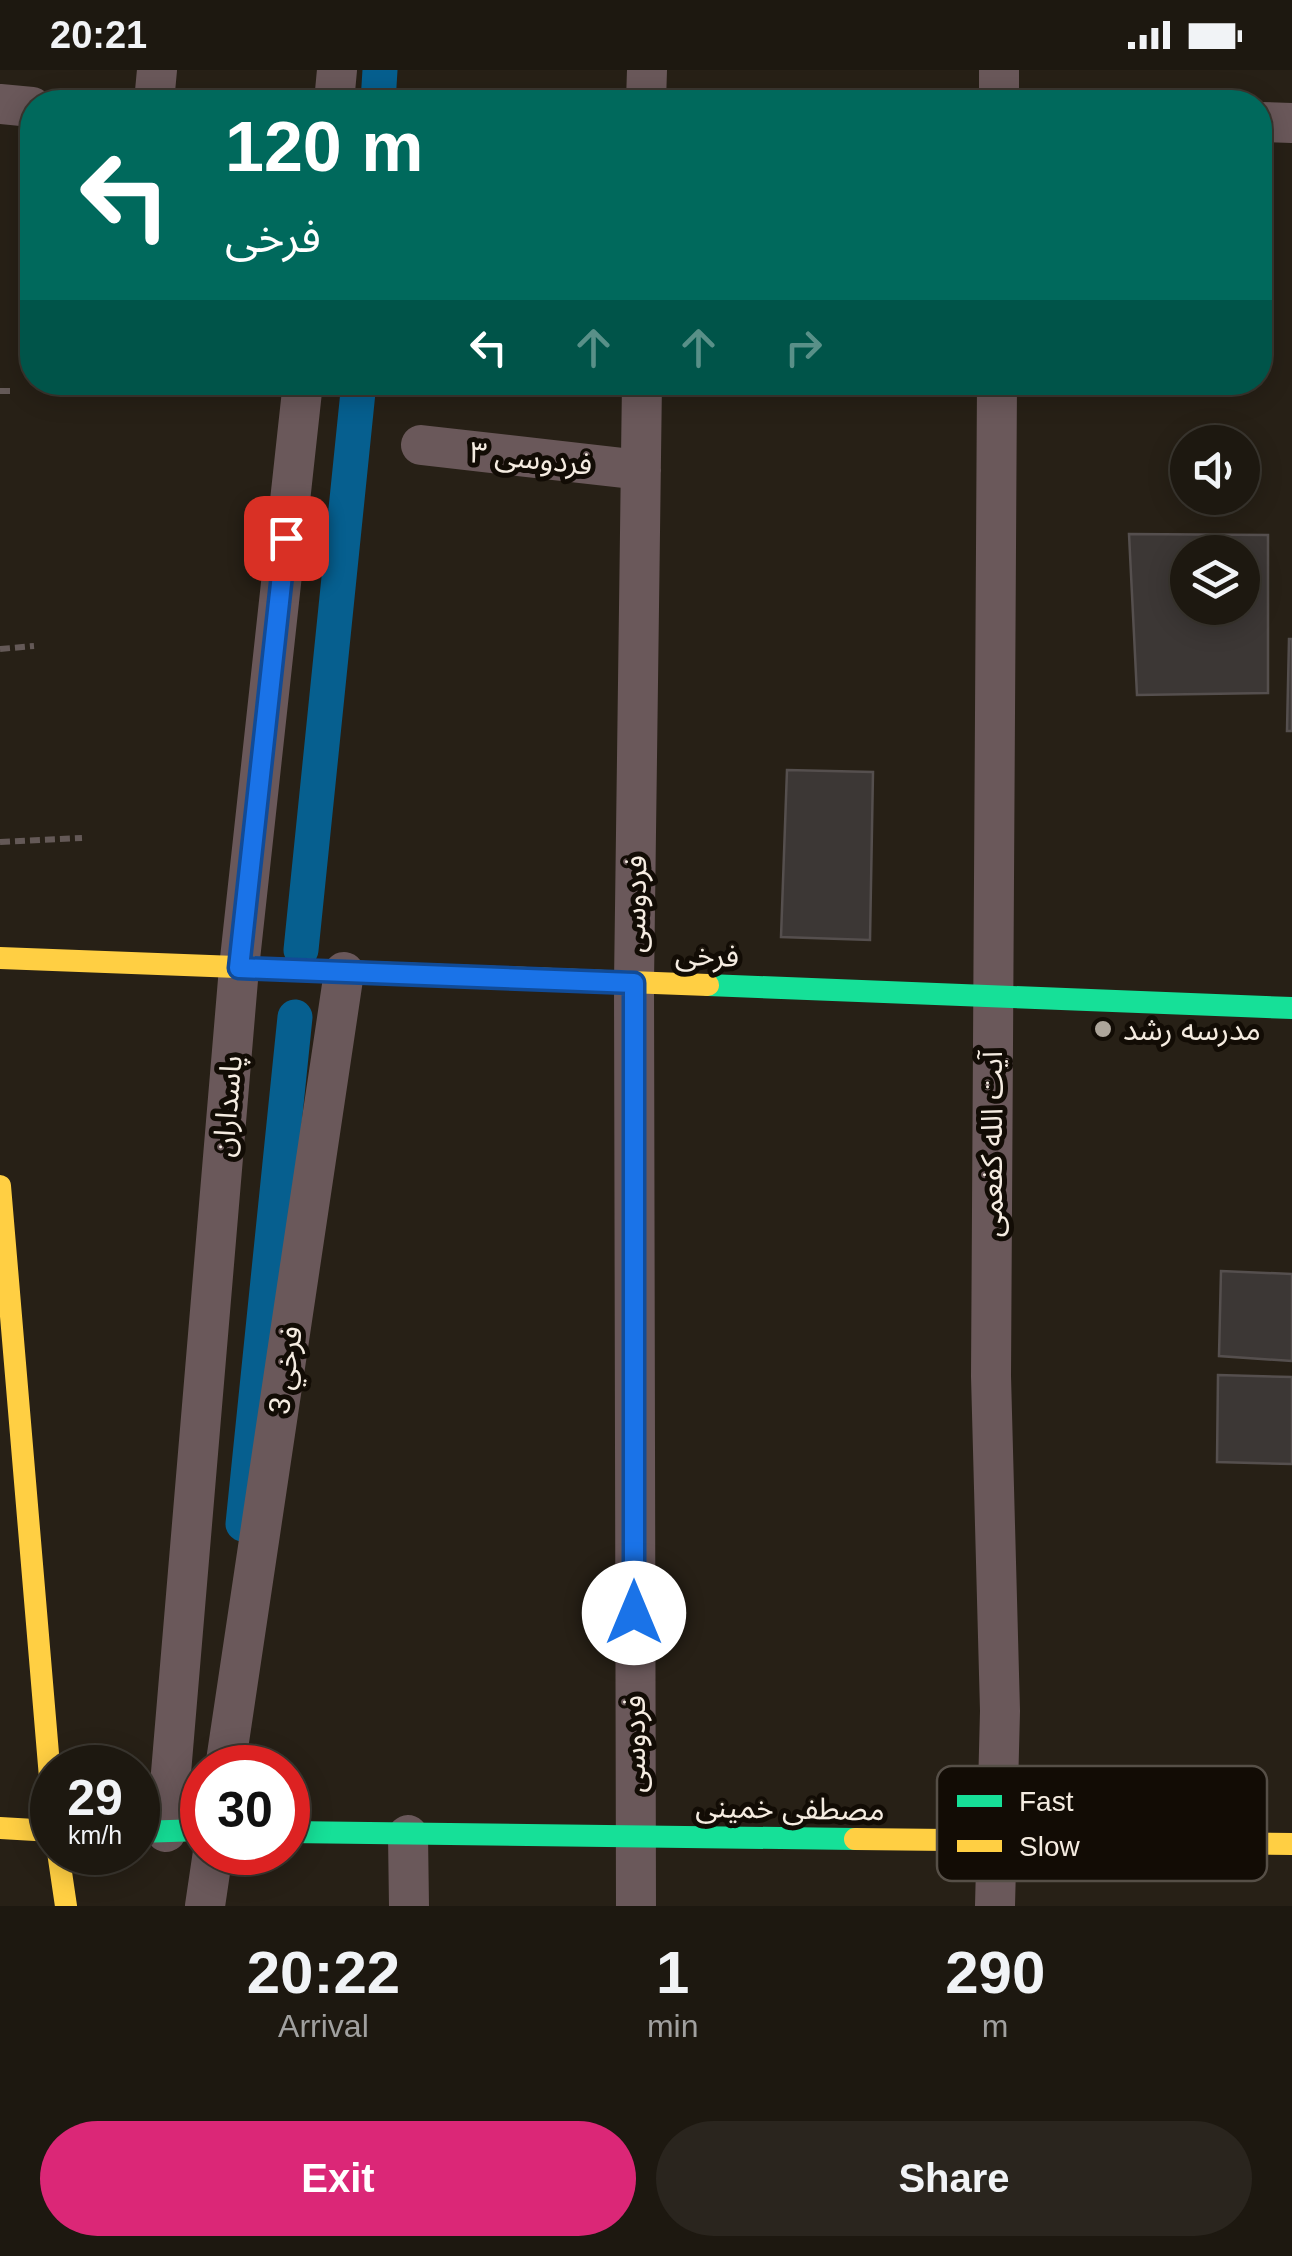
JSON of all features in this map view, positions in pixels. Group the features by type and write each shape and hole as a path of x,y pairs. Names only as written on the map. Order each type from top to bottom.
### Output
{"street":[{"name":"پاسداران","path":"169,1831 239,968 302,395"},
{"name":"فردوسی","path":"636,1906 634,983 642,395"},
{"name":"آیت الله کفعمی","path":"996,395 991,1376 1000,1710 998,1766"},
{"name":"فردوسی ۳","path":"421,445 641,470"},
{"name":"فرخی","path":"0,958 1292,1008"},
{"name":"فرخي 3","path":"228,1745 344,972"},
{"path":"0,1186 47,1745"},
{"path":"0,1828 30,1830"},
{"name":"مصطفی خمینی","path":"310,1833 937,1840"},
{"path":"408,1835 409,1906"},
{"name":"مصطفی خمینی","path":"1267,1844 1292,1844"},
{"path":"61,1875 66,1906"},
{"path":"205,1906 209,1875"}],"path":[{"path":"0,390 12,390"},
{"path":"0,649 34,646"},
{"path":"0,842 82,838"}],"building":[{"path":"1129,534 1268,535 1268,693 1137,695"},
{"path":"1292,639 1292,731 1287,731"},
{"path":"787,770 873,772 870,940 781,937"},
{"path":"1221,1271 1292,1274 1292,1361 1219,1356"},
{"path":"1218,1375 1292,1377 1292,1464 1217,1462"}],"waterway":[{"path":"379,90 380,70"},
{"path":"301,950 358,395"},
{"path":"243,1524 295,1017"}],"traffic: fast":[{"path":"708,985 1292,1008"},
{"path":"160,1831 180,1831"},
{"path":"310,1832 855,1839"}],"traffic: slow":[{"path":"0,958 708,985"},
{"path":"0,1186 47,1745"},
{"path":"0,1828 30,1830"},
{"path":"855,1839 937,1840"},
{"path":"1267,1844 1292,1844"},
{"path":"61,1875 66,1906"}],"place":[{"name":"مدرسه رشد","path":"1103,1029"}],"route":[{"path":"286,538 239,968 634,983 634,1613"}]}
